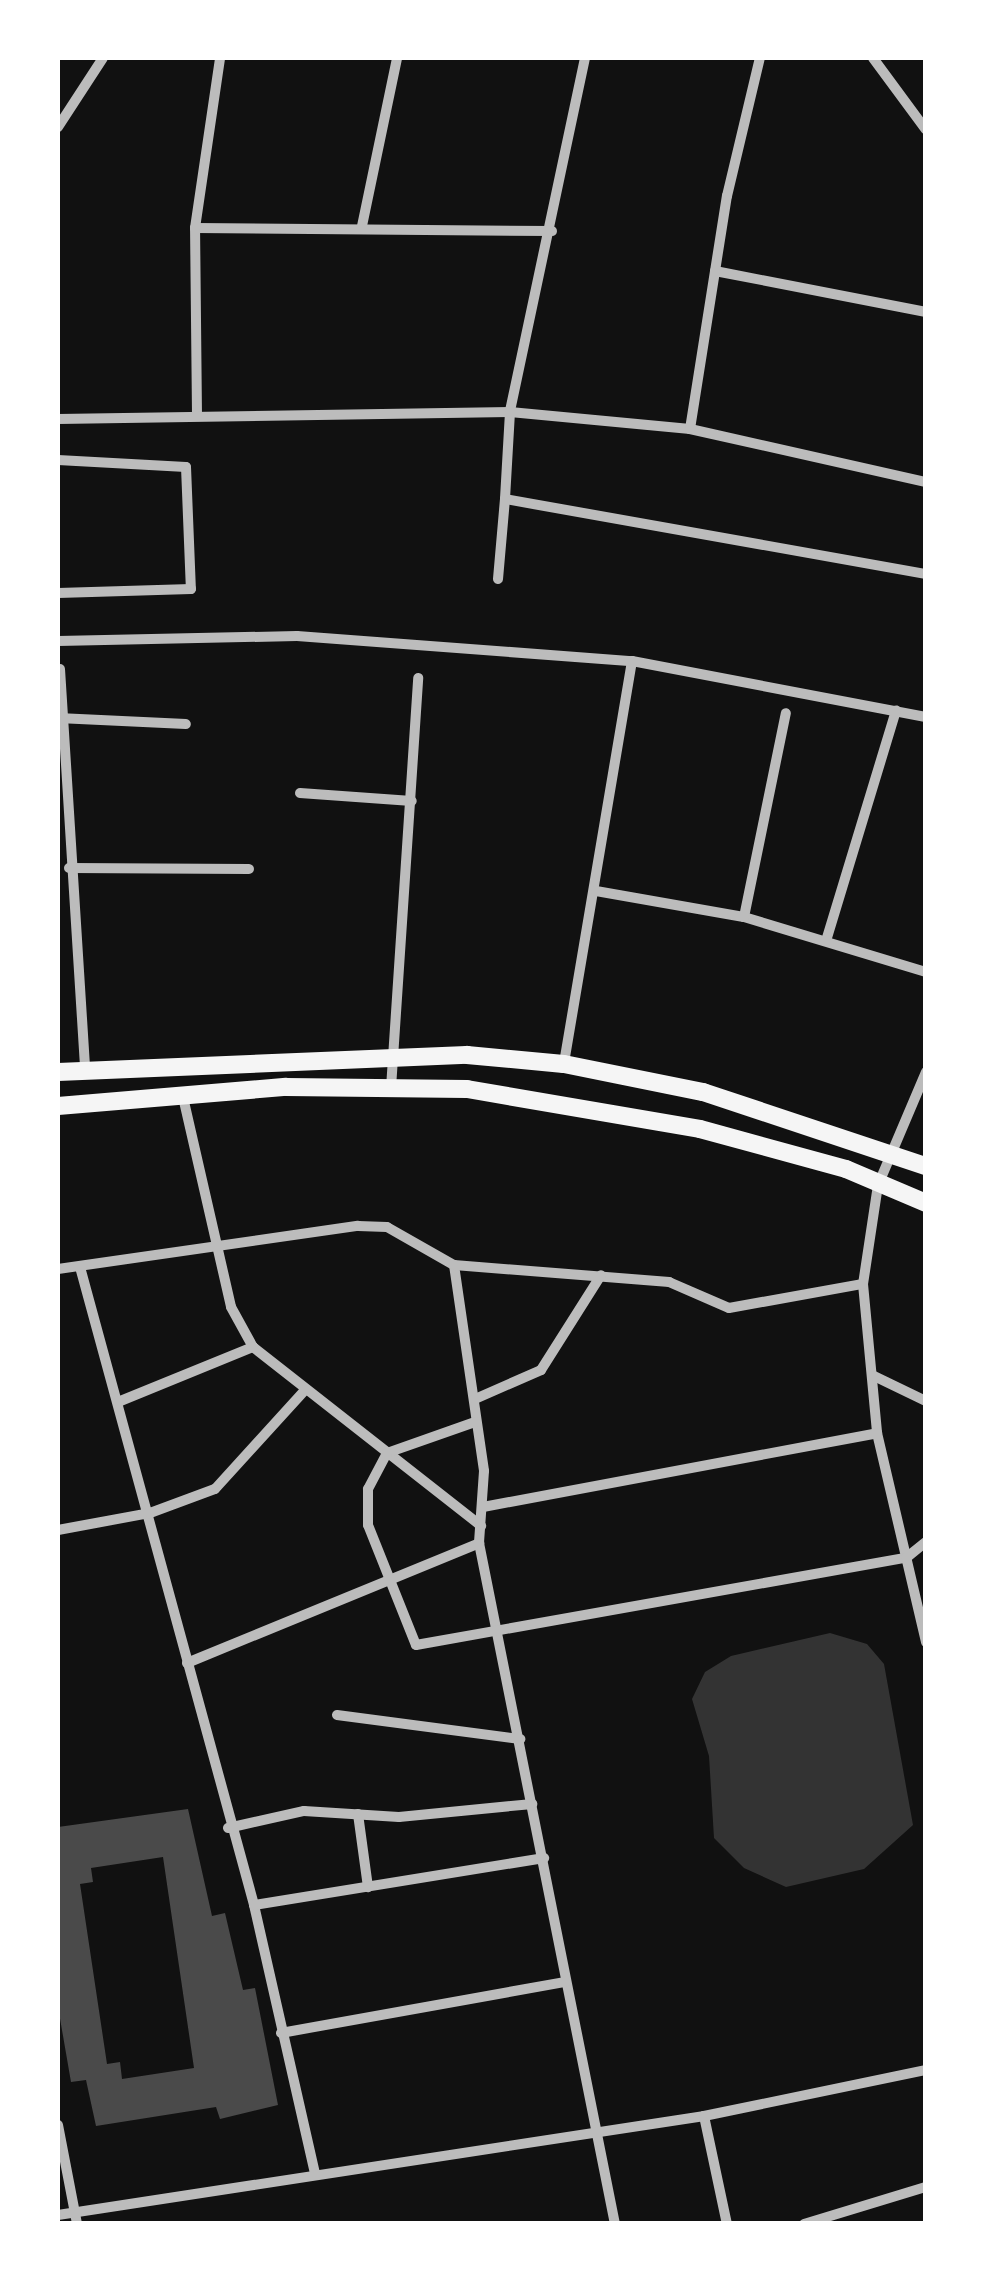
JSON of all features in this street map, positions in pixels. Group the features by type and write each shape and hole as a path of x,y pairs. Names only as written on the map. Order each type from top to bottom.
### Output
{"main road":[{"path":"58,1072 392,1057 564,1064 702,1092 926,1166"},
{"path":"58,1106 391,1088 561,1100 700,1129 926,1203"}],"street":[{"path":"58,128 103,58"},
{"path":"196,415 195,228 220,58"},
{"path":"362,226 397,58"},
{"path":"498,578 510,412 552,232 585,58"},
{"path":"690,429 714,272 760,58"},
{"path":"874,58 926,130"},
{"path":"195,228 362,226 552,232"},
{"path":"714,272 926,312"},
{"path":"58,419 510,412 690,429 926,482"},
{"path":"58,460 186,467 191,589 58,593"},
{"path":"505,499 926,574"},
{"path":"58,642 285,636 632,661 926,716"},
{"path":"564,1064 632,661"},
{"path":"60,669 58,718 85,1071"},
{"path":"391,1088 418,678"},
{"path":"826,941 896,710"},
{"path":"744,917 786,714"},
{"path":"58,718 186,724"},
{"path":"300,794 412,800"},
{"path":"69,868 250,869"},
{"path":"596,891 744,917 926,972"},
{"path":"926,1072 896,1155 878,1185 863,1284 877,1434 926,1642"},
{"path":"184,1097 216,1250 252,1346 481,1526"},
{"path":"58,1269 387,1227 454,1265 669,1282 755,1310 863,1284"},
{"path":"454,1265 475,1398 483,1507 479,1543 616,2224"},
{"path":"80,1267 150,1514 228,1828 254,1906 314,2174"},
{"path":"475,1398 541,1370 602,1275"},
{"path":"118,1402 252,1346"},
{"path":"874,1376 926,1401"},
{"path":"58,1530 150,1514 232,1479 304,1390"},
{"path":"475,1422 387,1453 363,1508 416,1645 496,1636 906,1558 926,1542"},
{"path":"483,1507 877,1434"},
{"path":"187,1663 390,1586 479,1543"},
{"path":"338,1716 520,1738"},
{"path":"228,1828 304,1811 358,1814 532,1804"},
{"path":"358,1814 368,1886"},
{"path":"254,1906 544,1858"},
{"path":"281,2033 565,1982"},
{"path":"58,2215 77,2218 314,2174 704,2116 923,2075"},
{"path":"704,2116 726,2224"},
{"path":"58,2126 77,2218"},
{"path":"804,2224 926,2187"}],"shaded area":[{"path":"830,1633 867,1644 884,1664 913,1825 864,1869 786,1887 744,1868 714,1838 709,1756 692,1699 705,1672 731,1656"}],"building":[{"path":"188,1809 212,1916 225,1913 243,1990 255,1988 278,2105 220,2119 216,2107 96,2126 86,2080 71,2082 58,2007 58,1827","holes":["163,1857 194,2068 122,2079 120,2062 107,2064 80,1884 93,1882 91,1868"]}]}
